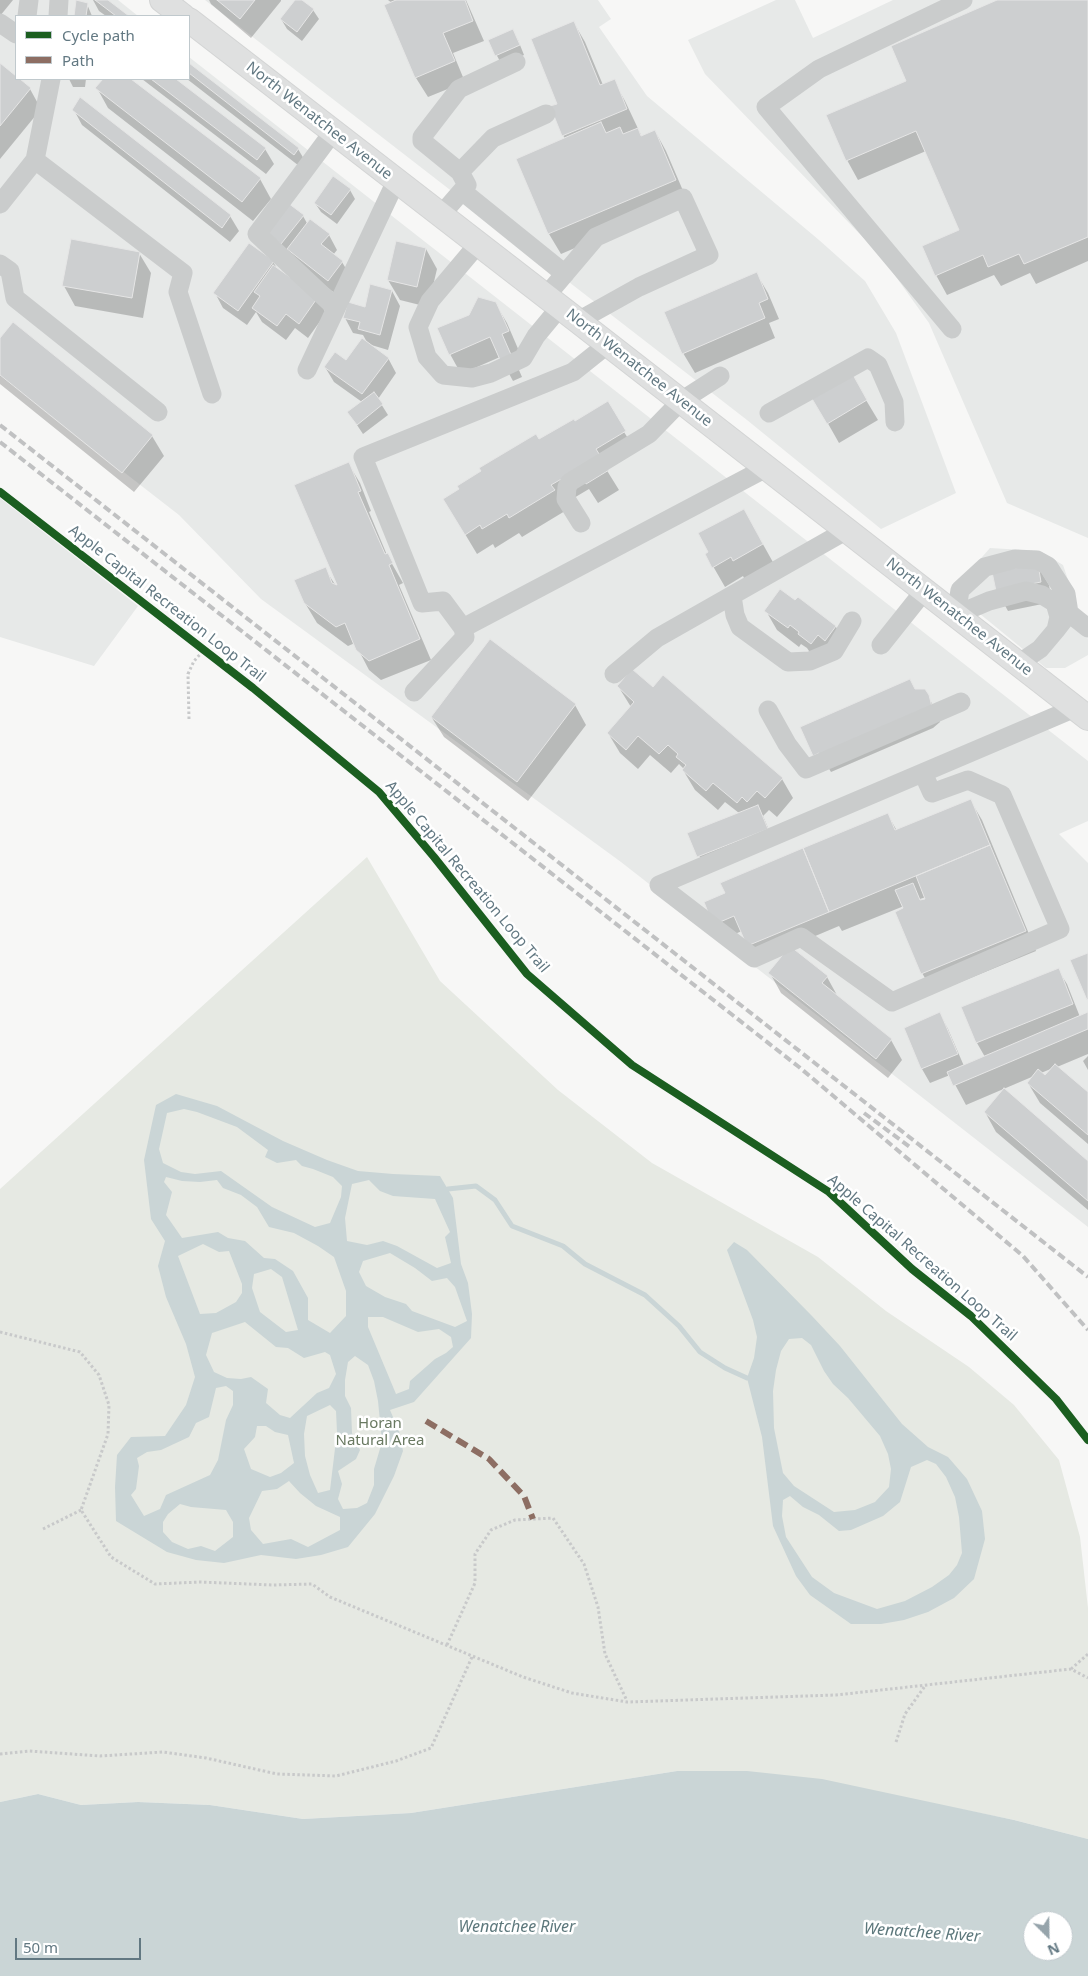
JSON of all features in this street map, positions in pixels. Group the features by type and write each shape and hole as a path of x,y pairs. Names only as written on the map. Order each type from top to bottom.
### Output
{"main road":[{"path":"162,0 183,15"},
{"name":"North Wenatchee Avenue","path":"190,21 1018,664 1084,709"}],"lane":[{"path":"27,15 29,0"},
{"path":"58,15 59,0"},
{"path":"952,329 766,107 820,69 963,0"},
{"path":"0,23 15,33"},
{"path":"441,215 467,185 460,172 422,141 422,137 459,89 516,62"},
{"path":"0,204 35,160 51,80"},
{"path":"460,172 493,138 546,114"},
{"path":"333,132 258,234 336,308"},
{"path":"35,160 183,273 178,292 212,394"},
{"path":"307,370 396,181"},
{"path":"462,191 565,274"},
{"path":"478,244 430,300 418,327 427,357 443,375 472,378 491,373 523,358 536,336 561,308 639,287 709,255 683,198 596,237 565,274 561,308"},
{"path":"0,264 10,271 15,298 158,412"},
{"path":"414,692 465,637 463,628 444,601 422,603 363,457 573,372 608,344"},
{"path":"769,413 868,358 878,365 894,402 895,422"},
{"path":"580,523 566,499 566,487 570,482 649,434 681,401 720,376"},
{"path":"463,628 766,468"},
{"path":"614,674 658,638 847,530"},
{"path":"956,615 960,590 985,566 1015,559 1037,560 1048,566 1066,594 1069,613 1088,628"},
{"path":"881,645 924,591"},
{"path":"956,615 989,601 1026,591 1042,595 1055,603 1059,617 1056,630"},
{"path":"732,596 735,615 740,627 788,662 810,661 834,651 846,634 852,620"},
{"path":"1018,664 1040,649 1069,613"},
{"path":"768,710 787,744 806,769 961,702"},
{"path":"923,773 932,793 968,780 1002,795 1060,929 892,1002 801,937 754,958 659,885 923,773 1084,709"}],"path":[{"path":"189,719 188,674 194,661 204,650"},
{"path":"0,1332 80,1352 98,1375 109,1405 108,1434 81,1510 43,1529"},
{"path":"81,1510 111,1557 155,1584 200,1582 272,1585 312,1584 330,1597 523,1677 572,1692 627,1702 836,1695 1071,1669 1088,1678"},
{"path":"447,1645 475,1583 475,1554 491,1530 516,1520 553,1518 584,1564 598,1607 605,1654 627,1702"},
{"path":"1071,1669 1088,1654"},
{"path":"0,1754 29,1751 100,1756 163,1752 206,1758 277,1774 336,1776 396,1761 431,1748 472,1657"},
{"path":"896,1742 905,1714 925,1686"}],"shaded area":[{"path":"0,0 118,0 137,15 15,15 15,80 190,80 190,58 1088,761 1088,821 1059,834 1088,863 1088,1227 621,862 261,599 179,515 0,376"},
{"path":"205,0 598,0 611,19 599,27 647,96 865,281 896,333 956,493 881,529 747,420"},
{"path":"776,0 795,0 813,38 893,0 1088,0 1088,538 1007,503 929,323 881,256 705,74 688,40"},
{"path":"0,498 138,606 94,666 0,637"},
{"path":"990,548 1040,551 1063,565 1088,639 1088,655 1065,668 1046,668 952,591"}],"green space":[{"name":"Horan Natural Area","path":"367,857 440,981 558,1090 652,1163 818,1257 886,1311 969,1367 1014,1405 1059,1460 1080,1537 1088,1608 1088,1839 1014,1820 925,1802 677,1771 411,1813 303,1819 210,1805 138,1802 81,1805 38,1794 0,1802 0,1189"}],"water":[{"path":"176,1094 217,1106 283,1141 358,1171 440,1176 453,1198 461,1264 468,1283 472,1314 471,1338 414,1402 390,1410 399,1431 403,1451 394,1476 375,1514 348,1547 321,1555 296,1559 261,1555 224,1563 196,1560 167,1552 116,1521 115,1487 117,1455 131,1437 165,1436 186,1405 195,1377 186,1344 166,1297 158,1266 165,1241 151,1219 144,1160 156,1105","holes":["184,1109 197,1112 237,1127 268,1150 265,1157 277,1163 296,1160 302,1166 333,1177 342,1186 341,1197 330,1223 315,1227 272,1207 221,1171 195,1174 181,1172 163,1163 159,1149 167,1113","166,1177 182,1181 200,1182 217,1180 223,1188 241,1195 257,1207 269,1227 294,1233 334,1257 346,1291 346,1316 330,1333 308,1320 308,1298 293,1271 275,1259 264,1258 245,1241 228,1238 218,1232 182,1238 166,1215 172,1192 164,1182","369,1180 380,1191 393,1196 435,1199 450,1232 445,1237 451,1263 437,1268 397,1246 383,1241 367,1245 347,1241 345,1218 352,1184","203,1244 219,1252 229,1251 242,1284 242,1293 236,1302 216,1313 200,1314 178,1256","390,1253 432,1281 447,1278 455,1287 467,1321 455,1327 412,1311 406,1304 385,1297 366,1286 359,1272 363,1261","271,1269 282,1277 298,1330 286,1332 260,1312 252,1288 254,1274","368,1317 383,1317 418,1332 439,1329 451,1337 453,1347 435,1359 410,1381 409,1389 396,1394 368,1327","245,1322 276,1347 288,1348 304,1358 325,1352 330,1355 336,1374 329,1388 317,1393 290,1418 280,1415 266,1403 268,1389 251,1377 241,1379 227,1378 214,1372 206,1355 212,1333","355,1356 368,1365 374,1381 382,1442 374,1469 374,1485 367,1503 357,1508 343,1509 338,1499 342,1484 338,1471 356,1459 360,1450 352,1433 351,1408 345,1396 348,1362","226,1386 233,1391 233,1405 226,1420 218,1460 210,1475 166,1495 160,1509 144,1516 131,1495 136,1489 139,1466 137,1458 147,1452 161,1450 189,1437 196,1423 209,1417 216,1388","330,1405 336,1411 337,1432 330,1490 318,1493 310,1475 305,1456 304,1434 307,1416","257,1426 266,1426 275,1432 288,1435 294,1463 281,1473 270,1477 251,1469 244,1449 255,1437","289,1481 316,1506 340,1517 340,1530 308,1547 291,1539 263,1544 251,1530 249,1518 262,1491 277,1489","180,1504 191,1507 226,1510 233,1522 233,1537 215,1551 201,1546 188,1549 172,1542 163,1532 163,1522 168,1514"]},
{"path":"734,1242 747,1250 840,1346 902,1424 928,1447 948,1457 967,1479 982,1511 985,1539 974,1579 954,1598 928,1612 904,1620 881,1624 851,1624 810,1595 796,1576 773,1526 762,1437 747,1378 754,1358 757,1337 753,1320 727,1250","holes":["802,1338 811,1345 833,1384 848,1398 880,1436 888,1454 891,1469 889,1487 875,1502 855,1510 834,1512 794,1486 783,1473 774,1428 773,1391 781,1351 789,1339","927,1460 936,1464 946,1477 955,1497 959,1517 962,1553 957,1565 949,1575 932,1587 905,1601 877,1609 834,1593 812,1577 786,1537 782,1516 783,1500 790,1496 839,1531 851,1530 883,1516 900,1502 911,1467"]},
{"name":"Wenatchee River","path":"677,1771 747,1771 822,1779 1014,1820 1088,1839 1088,1976 0,1976 0,1802 38,1794 81,1805 138,1802 210,1805 303,1819 411,1813"}],"building":[{"path":"76,0 88,3 86,15 74,15"},
{"path":"95,0 108,0 128,15 115,15"},
{"path":"217,0 255,0 240,19"},
{"path":"295,0 302,0 314,9 297,32 280,19"},
{"path":"396,0 465,0 473,21 443,33 455,61 415,78 384,5"},
{"path":"997,0 1088,0 1088,237 1024,264 1019,254 988,267 983,255 935,276 922,246 959,230 916,131 846,161 826,115 906,81 891,46"},
{"path":"574,21 600,85 615,79 627,109 562,136 550,106 557,104 531,39"},
{"path":"513,29 520,45 495,56 488,40"},
{"path":"0,63 15,75 15,80 21,80 31,88 0,126"},
{"path":"190,64 299,148 294,155 190,74"},
{"path":"102,80 132,80 261,178 242,202 95,88"},
{"path":"152,80 177,80 266,148 257,160"},
{"path":"80,97 231,215 222,228 72,110"},
{"path":"601,122 606,133 620,127 623,134 638,128 641,136 655,130 676,180 548,234 516,159"},
{"path":"333,176 351,189 331,215 314,203"},
{"path":"288,203 304,215 281,244 265,232"},
{"path":"310,219 330,234 321,244 343,261 328,281 287,249"},
{"path":"71,239 140,252 132,298 62,286"},
{"path":"396,241 426,248 417,287 387,280"},
{"path":"249,243 274,261 238,311 213,293"},
{"path":"273,265 318,297 299,324 286,314 277,326 252,308 260,296 254,292"},
{"path":"757,272 768,299 759,303 765,318 682,354 664,312"},
{"path":"370,284 392,290 380,335 358,329 360,322 343,318 348,302 365,307"},
{"path":"478,297 496,302 509,331 502,334 512,357 501,362 490,337 449,355 437,328 469,315"},
{"path":"13,322 153,435 122,473 0,375 0,338"},
{"path":"362,338 389,358 362,394 324,367 335,352 346,360"},
{"path":"852,373 867,400 827,424 811,397"},
{"path":"374,392 383,404 357,425 347,412"},
{"path":"608,401 626,431 596,449 609,470 586,484 577,470 551,485 555,490 509,518 507,514 482,529 480,525 465,535 443,499 459,489 457,486 481,471 479,468 536,434 539,439 574,419 575,421"},
{"path":"349,462 361,491 358,492 385,554 388,553 393,563 389,565 420,639 369,661 356,650 345,623 336,627 304,603 294,580 326,567 332,583 337,585 294,485"},
{"path":"744,509 763,544 733,561 731,557 712,568 705,554 708,552 698,533"},
{"path":"1038,564 1041,582 996,591 992,572"},
{"path":"780,589 795,600 798,597 836,626 825,641 818,635 811,644 790,625 788,628 764,611"},
{"path":"490,639 576,704 517,782 431,717"},
{"path":"632,669 653,687 663,675 783,778 765,798 757,791 747,802 742,797 737,803 713,783 706,791 682,770 686,765 676,757 678,754 668,745 659,754 638,736 626,750 607,733 634,702 617,686"},
{"path":"910,679 915,689 925,689 929,695 932,707 822,758 819,753 813,756 800,727"},
{"path":"971,799 990,845 829,912 803,848 888,813 895,830"},
{"path":"758,805 768,829 697,857 687,833"},
{"path":"990,845 1026,931 921,974 895,912 903,908 895,890 913,883 920,900 925,899 916,876"},
{"path":"803,848 829,912 747,946 734,916 713,925 704,902 725,893 720,883"},
{"path":"790,946 828,976 822,983 892,1039 876,1059 768,973"},
{"path":"1088,953 1088,999 1087,1000 1070,960"},
{"path":"1059,968 1073,1004 976,1043 961,1007"},
{"path":"940,1012 958,1054 921,1069 904,1028"},
{"path":"1088,1012 1088,1029 953,1086 947,1072"},
{"path":"1055,1064 1088,1092 1088,1135 1027,1083 1038,1069 1045,1075"},
{"path":"1004,1088 1088,1161 1088,1201 984,1112"}],"waterway":[{"path":"448,1189 476,1186 495,1200 512,1226 563,1246 585,1264 645,1295 679,1326 700,1352 725,1368 747,1378"}],"railway":[{"path":"0,425 1088,1277"},
{"path":"0,442 799,1067 1023,1256 1088,1330"},
{"path":"864,1113 910,1147"}],"marked path":[{"path":"426,1421 489,1459 524,1496 533,1519"}],"cycle path":[{"name":"Apple Capital Recreation Loop Trail","path":"0,492 253,688 379,792 434,857 527,974 632,1065 829,1192 912,1269 971,1316 1056,1399 1088,1440"}]}
